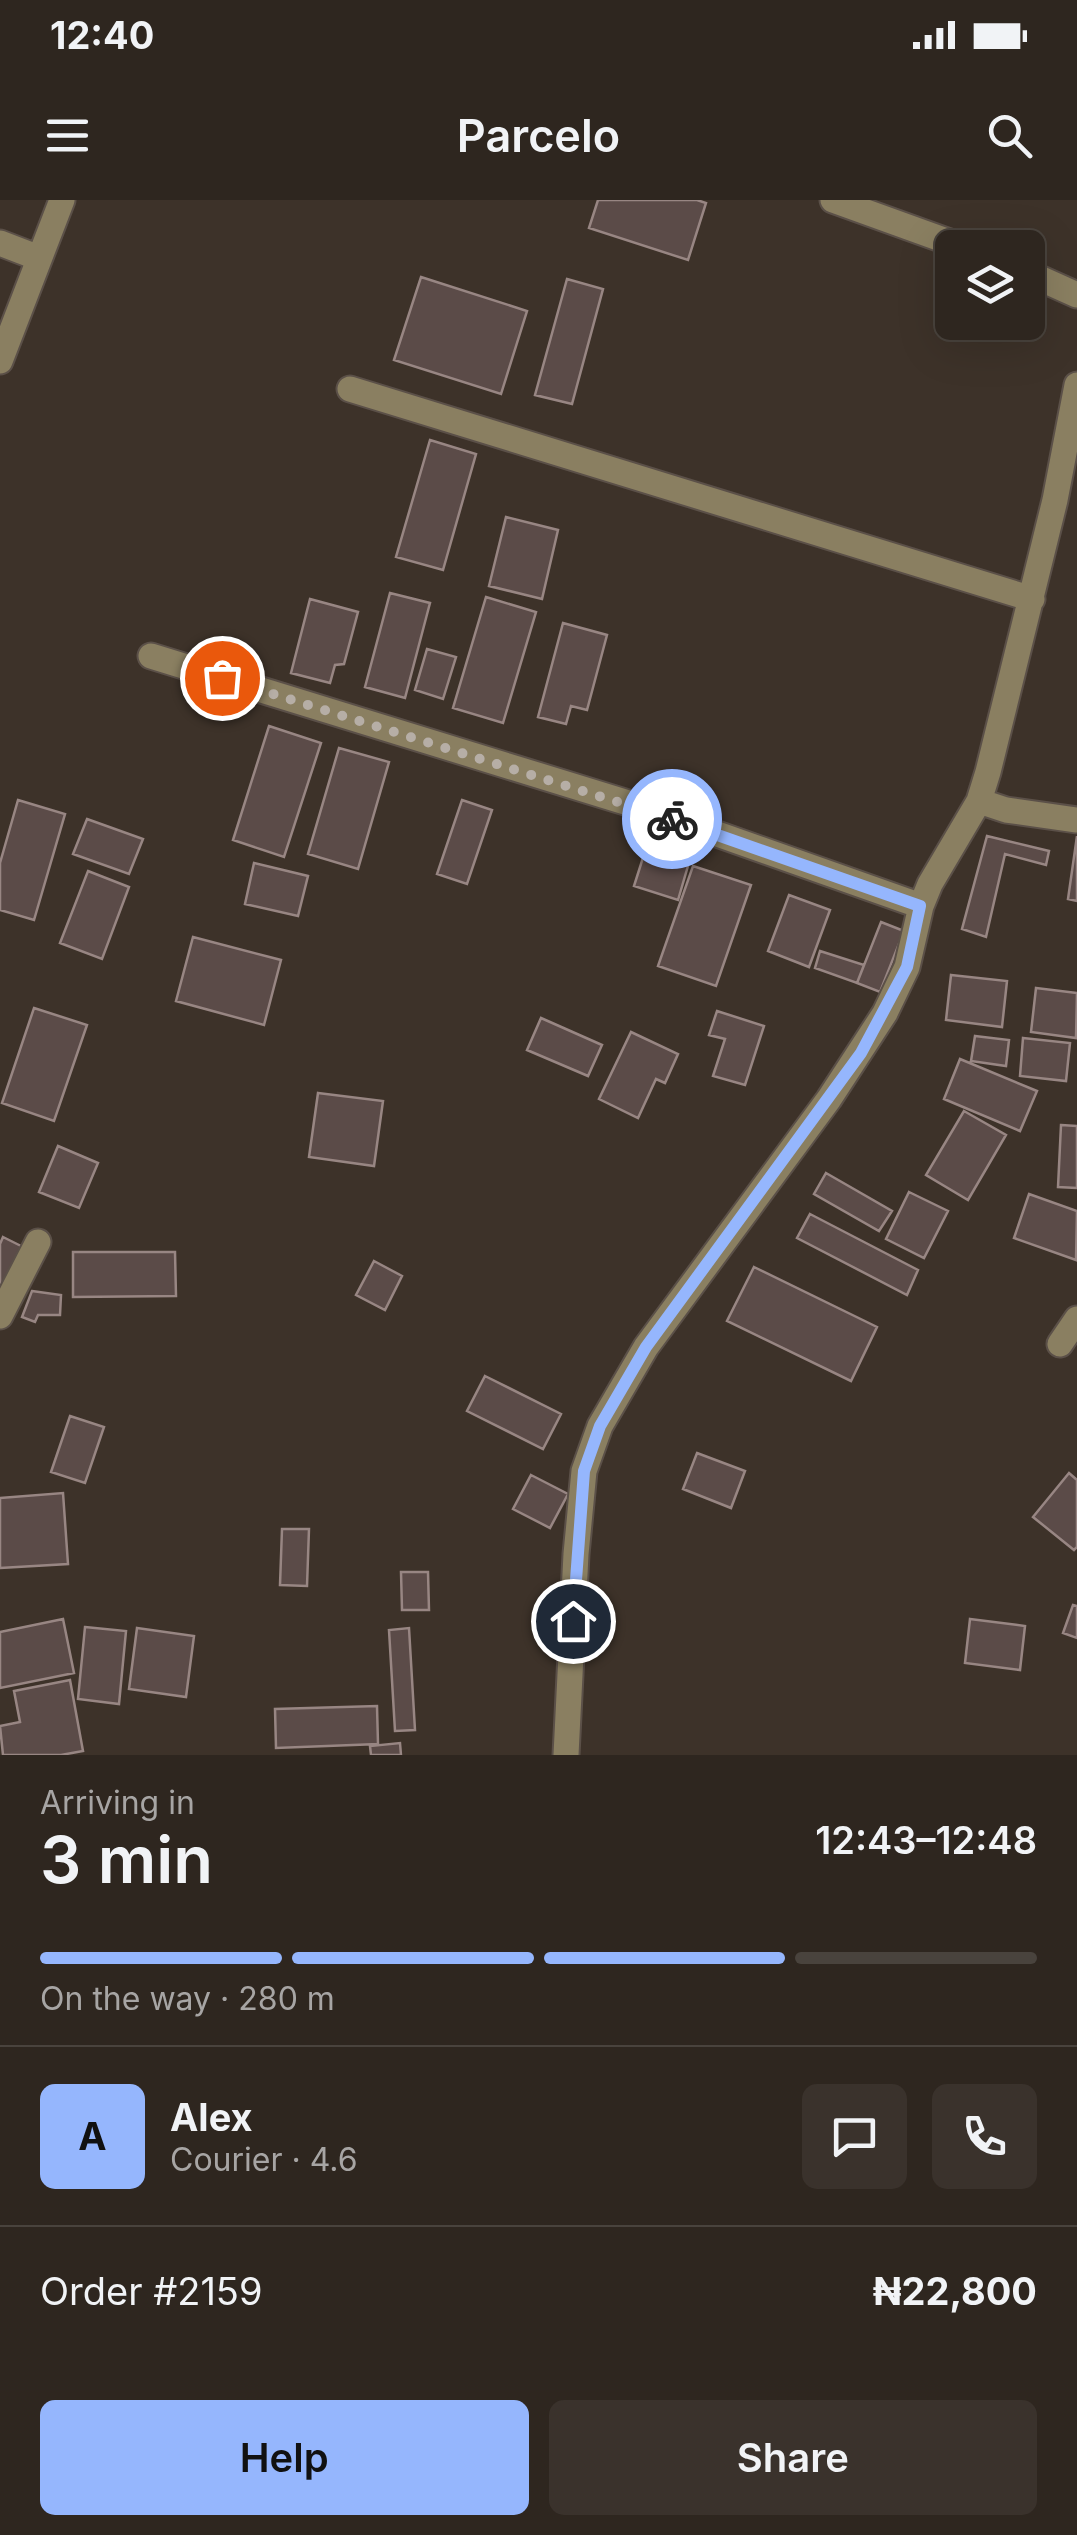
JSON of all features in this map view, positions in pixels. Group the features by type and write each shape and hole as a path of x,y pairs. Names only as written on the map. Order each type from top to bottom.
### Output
{"street":[{"path":"0,361 62,200"},
{"path":"833,200 935,237"},
{"path":"0,243 39,258"},
{"path":"1045,280 1077,294"},
{"path":"566,1755 584,1471 600,1426 646,1347 861,1053 907,967 920,906 980,802 1032,599 1066,502 1077,385"},
{"path":"350,389 1032,599"},
{"path":"151,656 638,806 920,906"},
{"path":"980,802 1006,810 1077,820"},
{"path":"0,1316 38,1242"},
{"path":"1060,1344 1077,1319"}],"building":[{"path":"598,200 706,203 688,260 589,228"},
{"path":"421,277 527,311 501,394 394,360"},
{"path":"567,279 603,289 572,404 535,395"},
{"path":"430,440 476,454 443,570 396,557"},
{"path":"506,517 558,530 542,599 489,586"},
{"path":"390,593 430,603 405,698 365,687"},
{"path":"486,597 536,612 503,723 453,708"},
{"path":"310,599 358,612 344,664 335,665 330,683 291,673"},
{"path":"563,623 607,635 587,710 571,706 566,724 538,717"},
{"path":"427,649 456,657 443,699 415,690"},
{"path":"269,726 321,743 284,857 233,840"},
{"path":"339,748 389,762 358,869 308,854"},
{"path":"18,800 65,814 34,920 0,910 0,863"},
{"path":"462,800 492,810 467,884 437,874"},
{"path":"87,819 143,839 129,874 73,854"},
{"path":"987,836 1049,851 1046,865 1005,854 986,937 962,929"},
{"path":"1077,836 1077,901 1068,899"},
{"path":"647,845 690,859 678,900 634,886"},
{"path":"254,863 308,876 298,916 245,904"},
{"path":"693,866 751,885 716,986 658,966"},
{"path":"88,871 129,887 102,959 60,943"},
{"path":"789,895 830,910 809,967 768,951"},
{"path":"881,922 904,931 880,992 857,983"},
{"path":"193,937 281,960 264,1025 176,1001"},
{"path":"820,951 864,965 857,983 815,968"},
{"path":"951,975 1007,981 1002,1027 946,1020"},
{"path":"1036,988 1077,993 1076,1038 1031,1032"},
{"path":"34,1008 87,1025 54,1121 2,1103"},
{"path":"717,1011 764,1026 745,1085 713,1076 725,1039 709,1035"},
{"path":"541,1018 602,1045 588,1076 527,1050"},
{"path":"631,1032 678,1054 665,1083 656,1079 638,1118 599,1099"},
{"path":"975,1036 1009,1040 1006,1066 971,1061"},
{"path":"1023,1038 1070,1043 1066,1081 1020,1076"},
{"path":"960,1059 1037,1091 1020,1131 944,1099"},
{"path":"318,1093 383,1101 374,1166 309,1157"},
{"path":"964,1111 1006,1135 968,1200 926,1175"},
{"path":"1061,1125 1077,1126 1077,1188 1058,1187"},
{"path":"58,1146 98,1163 79,1208 39,1192"},
{"path":"826,1173 892,1211 879,1231 814,1194"},
{"path":"909,1192 948,1211 924,1258 886,1239"},
{"path":"1029,1194 1077,1211 1076,1260 1014,1238"},
{"path":"810,1214 918,1270 907,1295 797,1238"},
{"path":"3,1237 23,1247 0,1295 0,1244"},
{"path":"73,1252 175,1252 176,1296 73,1297"},
{"path":"374,1261 402,1276 385,1310 356,1295"},
{"path":"754,1267 877,1327 851,1381 727,1321"},
{"path":"32,1291 61,1295 60,1315 38,1315 35,1322 22,1317"},
{"path":"485,1376 561,1414 543,1449 467,1411"},
{"path":"70,1416 104,1427 85,1483 51,1472"},
{"path":"697,1453 745,1471 731,1508 683,1489"},
{"path":"1069,1473 1077,1480 1074,1550 1033,1517"},
{"path":"531,1475 568,1494 550,1528 513,1509"},
{"path":"63,1493 68,1564 0,1568 0,1498"},
{"path":"282,1529 309,1529 307,1586 280,1585"},
{"path":"401,1572 428,1572 429,1610 402,1610"},
{"path":"1073,1605 1077,1606 1077,1638 1063,1633"},
{"path":"63,1619 74,1673 0,1688 0,1632"},
{"path":"970,1619 1025,1626 1020,1670 965,1663"},
{"path":"85,1627 126,1631 119,1704 78,1699"},
{"path":"137,1628 194,1636 186,1697 129,1689"},
{"path":"409,1628 415,1730 395,1731 389,1630"},
{"path":"70,1680 83,1751 3,1755 0,1726 20,1722 14,1691"},
{"path":"377,1706 378,1744 276,1748 275,1709"},
{"path":"400,1743 401,1755 371,1755 370,1746"}],"way so far":[{"path":"222,678 672,819"}],"route":[{"path":"573,1621 584,1471 600,1426 646,1347 861,1053 907,967 920,906 672,819"}]}
